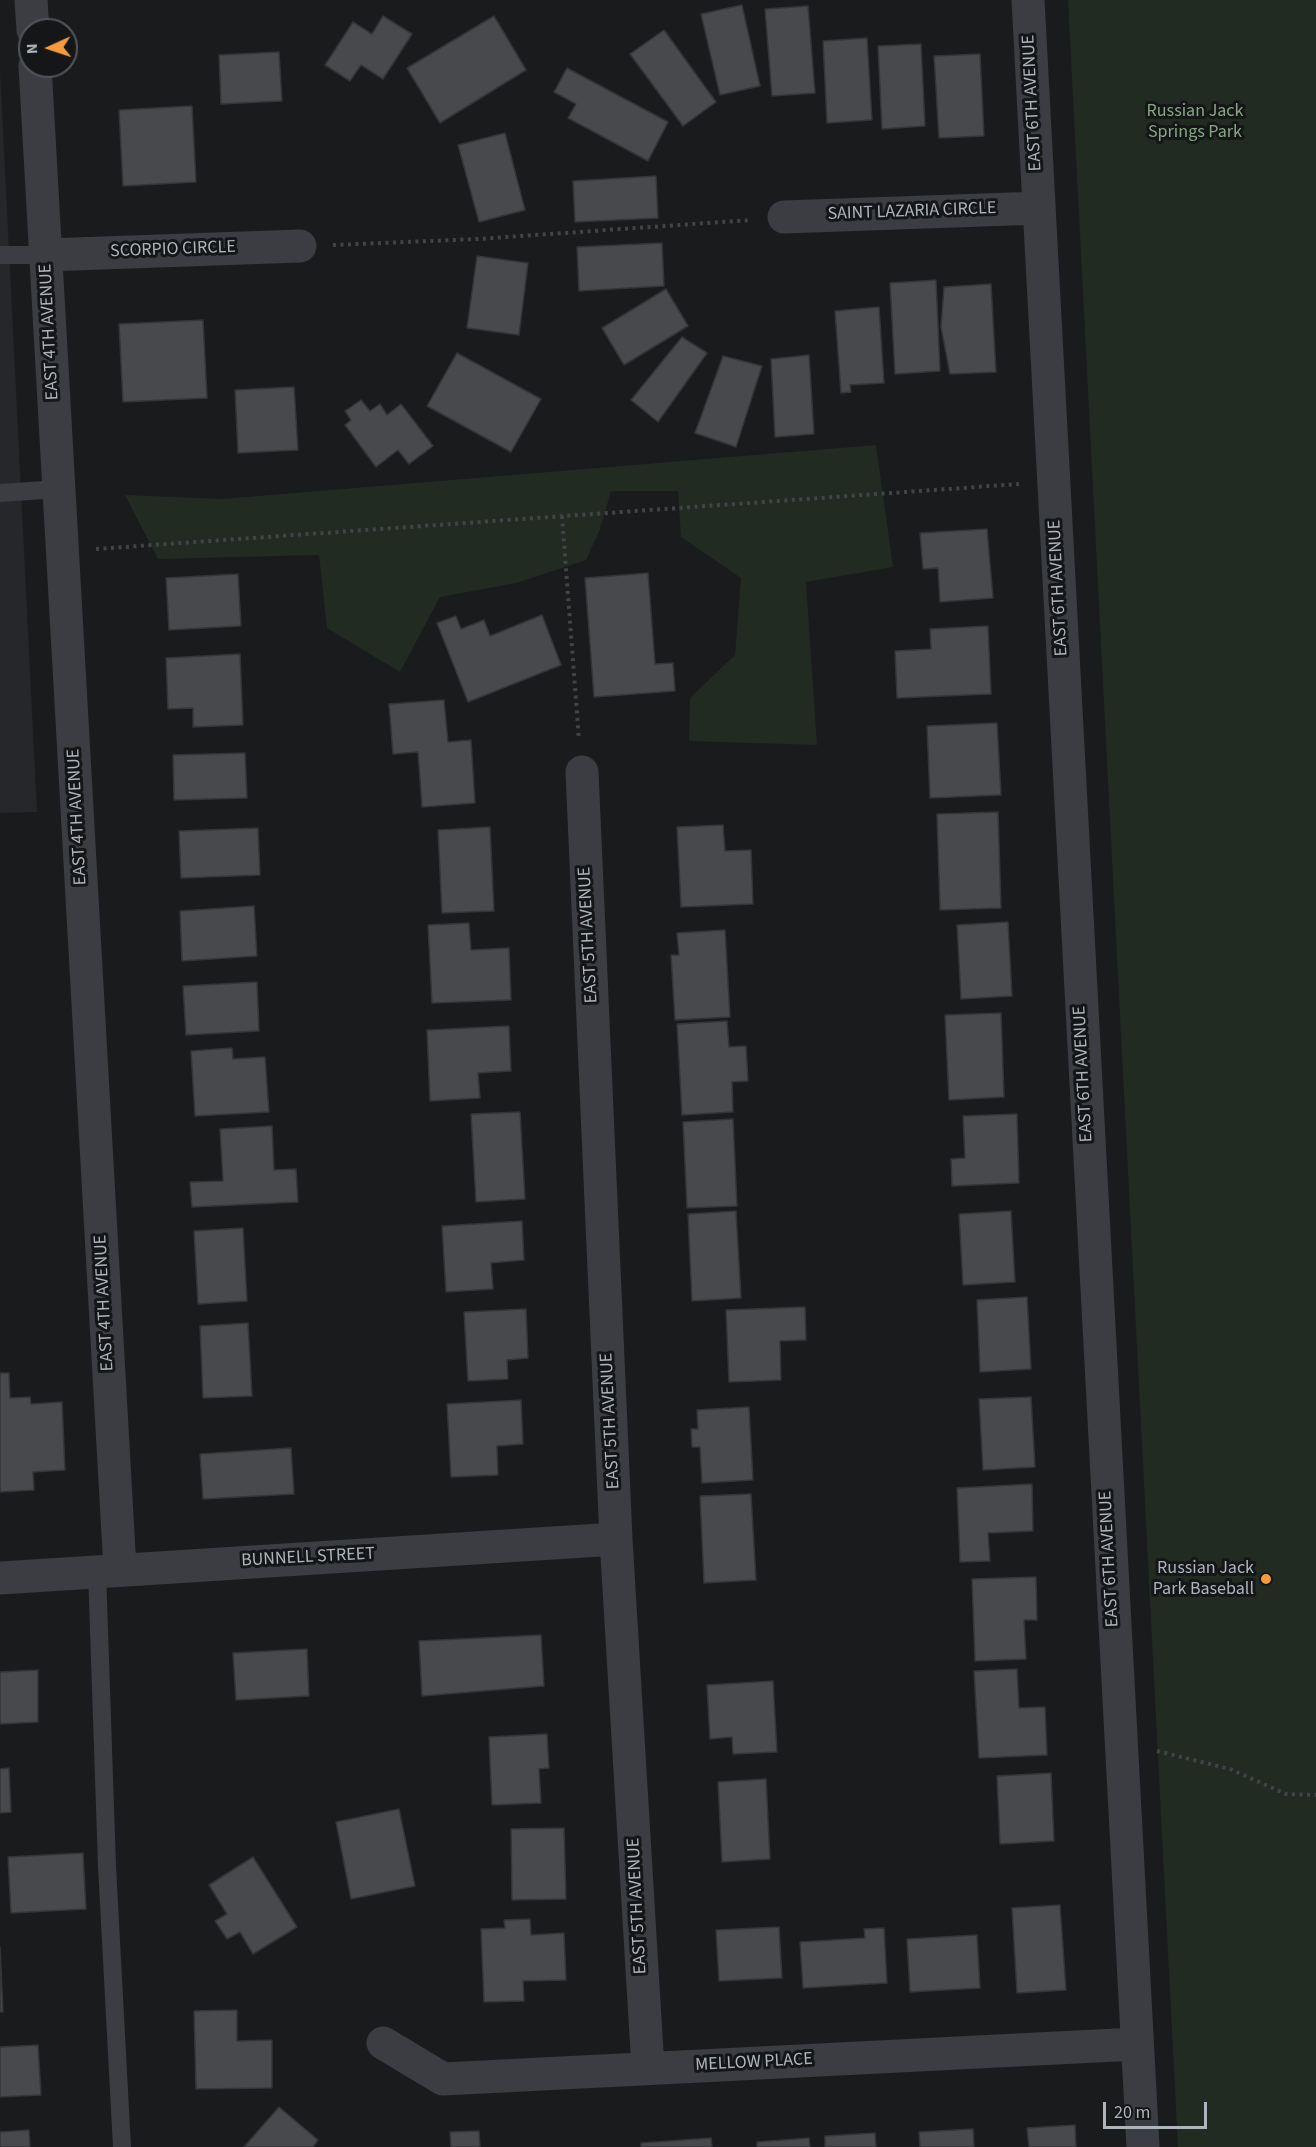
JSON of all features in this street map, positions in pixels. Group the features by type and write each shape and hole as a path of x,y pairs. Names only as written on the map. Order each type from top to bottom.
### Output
{"street":[{"path":"31,0 32,18"},
{"name":"EAST 6TH AVENUE","path":"1028,0 1143,2147"},
{"name":"EAST 4TH AVENUE","path":"36,78 59,489 108,1570"},
{"name":"SAINT LAZARIA CIRCLE","path":"784,217 1039,208"},
{"name":"SCORPIO CIRCLE","path":"45,255 300,246"},
{"name":"EAST 5TH AVENUE","path":"582,772 616,1539 648,2068"},
{"name":"BUNNELL STREET","path":"0,1578 616,1539"},
{"name":"MELLOW PLACE","path":"383,2043 443,2079 1136,2044"}],"lane":[{"path":"0,255 45,255"},
{"path":"0,493 59,489"},
{"path":"108,1570 107,1866 122,2147"}],"path":[{"path":"300,246 478,239 784,217"},
{"path":"96,549 1053,481"},
{"path":"562,516 582,772"},
{"path":"1151,1749 1230,1769 1286,1794 1316,1795"}],"shaded area":[{"path":"0,70 37,812 0,813"}],"green space":[{"name":"Russian Jack Springs Park","path":"1068,0 1316,0 1316,2147 1178,2147"},
{"path":"876,445 893,567 806,582 817,745 689,741 690,698 735,655 741,578 681,537 678,491 611,491 600,529 586,560 516,583 440,597 400,672 327,628 319,555 158,559 125,495 222,499"}],"building":[{"path":"742,5 760,86 720,95 701,14"},
{"path":"808,6 815,93 772,96 765,9"},
{"path":"383,16 412,34 383,79 361,65 350,81 325,65 353,22 372,34"},
{"path":"494,16 526,70 440,123 407,68"},
{"path":"664,30 716,102 683,126 630,54"},
{"path":"867,38 872,120 827,123 823,41"},
{"path":"921,44 925,126 882,129 878,46"},
{"path":"279,52 282,101 221,104 219,55"},
{"path":"980,54 984,136 939,138 934,56"},
{"path":"567,68 668,122 648,161 568,118 576,104 554,92"},
{"path":"192,106 196,182 123,186 119,110"},
{"path":"505,133 525,210 479,222 458,145"},
{"path":"656,176 658,218 575,222 573,181"},
{"path":"662,243 664,286 579,291 577,247"},
{"path":"477,256 528,263 519,335 467,328"},
{"path":"936,280 940,371 895,374 890,283"},
{"path":"991,284 996,372 950,374 941,327 944,287"},
{"path":"666,289 688,326 624,365 602,328"},
{"path":"879,307 884,383 850,385 851,392 841,393 835,311"},
{"path":"203,320 207,398 123,402 119,324"},
{"path":"682,337 707,353 658,422 631,400"},
{"path":"457,353 541,399 511,452 427,406"},
{"path":"809,355 814,434 775,437 771,359"},
{"path":"723,356 762,366 736,447 695,433"},
{"path":"294,387 298,450 238,453 235,390"},
{"path":"361,400 370,411 380,404 387,415 401,404 433,446 409,464 398,450 376,467 345,425 351,420 345,411"},
{"path":"987,529 993,598 940,602 938,568 923,569 920,533"},
{"path":"648,573 655,664 673,663 675,691 594,697 585,578"},
{"path":"238,574 241,626 169,630 166,578"},
{"path":"542,615 561,665 468,702 437,623 456,616 461,629 484,620 490,636"},
{"path":"988,626 991,694 897,698 895,651 931,649 930,629"},
{"path":"240,654 243,725 193,727 193,708 168,709 166,658"},
{"path":"444,700 448,742 471,740 475,803 422,807 418,752 393,754 389,704"},
{"path":"997,723 1001,795 930,798 927,726"},
{"path":"245,753 247,798 174,800 173,755"},
{"path":"998,812 1001,908 940,910 937,814"},
{"path":"723,825 725,851 751,850 753,904 681,907 677,827"},
{"path":"490,827 494,911 442,913 438,830"},
{"path":"258,828 260,875 181,878 179,831"},
{"path":"254,906 257,956 182,961 180,911"},
{"path":"1008,922 1012,996 961,999 957,925"},
{"path":"469,923 471,950 509,948 511,1000 432,1003 428,925"},
{"path":"725,930 730,1017 675,1020 671,955 679,955 677,933"},
{"path":"257,982 259,1031 186,1035 183,986"},
{"path":"1001,1013 1004,1097 949,1100 945,1015"},
{"path":"727,1021 729,1047 746,1046 748,1081 732,1082 733,1112 682,1115 677,1024"},
{"path":"509,1026 511,1071 478,1073 480,1098 430,1101 427,1030"},
{"path":"232,1048 233,1059 265,1057 269,1112 195,1116 191,1051"},
{"path":"520,1112 525,1199 476,1202 471,1114"},
{"path":"1017,1114 1019,1183 952,1186 951,1159 965,1158 963,1116"},
{"path":"733,1119 737,1206 687,1208 683,1122"},
{"path":"272,1126 274,1170 296,1169 298,1202 192,1207 190,1182 223,1181 220,1129"},
{"path":"736,1211 741,1298 692,1301 688,1214"},
{"path":"1011,1211 1015,1282 963,1285 959,1214"},
{"path":"522,1221 524,1260 491,1263 493,1289 446,1292 442,1226"},
{"path":"243,1228 247,1301 198,1304 194,1231"},
{"path":"1027,1297 1031,1369 980,1372 977,1300"},
{"path":"805,1307 806,1340 780,1341 781,1380 729,1382 726,1310"},
{"path":"526,1309 528,1358 507,1360 508,1379 468,1381 464,1312"},
{"path":"248,1323 252,1396 203,1398 200,1326"},
{"path":"0,1373 9,1373 10,1398 30,1397 31,1404 62,1402 65,1470 33,1472 34,1490 0,1492"},
{"path":"1031,1397 1035,1467 983,1470 979,1399"},
{"path":"521,1400 523,1444 497,1446 498,1475 451,1477 447,1404"},
{"path":"749,1407 753,1480 702,1483 700,1447 692,1447 691,1429 698,1429 697,1410"},
{"path":"291,1448 294,1494 203,1499 200,1454"},
{"path":"1032,1484 1033,1531 988,1533 990,1561 960,1562 957,1488"},
{"path":"751,1494 756,1580 704,1583 700,1496"},
{"path":"1036,1577 1037,1620 1024,1620 1026,1659 975,1661 972,1579"},
{"path":"541,1635 544,1686 422,1696 419,1641"},
{"path":"307,1649 309,1696 236,1700 233,1653"},
{"path":"1017,1669 1019,1708 1045,1707 1047,1755 979,1758 974,1671"},
{"path":"38,1670 38,1722 0,1724 0,1672"},
{"path":"773,1681 777,1752 733,1754 732,1737 710,1739 707,1685"},
{"path":"547,1734 549,1768 539,1769 541,1803 492,1805 489,1737"},
{"path":"9,1768 11,1812 0,1813 0,1769"},
{"path":"1051,1773 1054,1841 1000,1844 997,1776"},
{"path":"766,1779 770,1859 722,1862 718,1782"},
{"path":"399,1809 415,1886 351,1899 336,1822"},
{"path":"564,1828 566,1899 512,1900 511,1829"},
{"path":"83,1853 86,1909 11,1913 8,1857"},
{"path":"253,1857 297,1927 253,1954 240,1932 227,1939 215,1921 227,1914 209,1885"},
{"path":"1060,1905 1066,1990 1017,1993 1012,1908"},
{"path":"530,1919 531,1935 564,1933 566,1980 523,1981 524,2001 484,2002 481,1929 505,1928 504,1920"},
{"path":"779,1927 782,1978 719,1981 716,1930"},
{"path":"884,1928 887,1983 803,1988 800,1942 865,1938 864,1929"},
{"path":"977,1935 980,1988 910,1992 907,1939"},
{"path":"0,1947 3,2012 0,2012"},
{"path":"237,2010 237,2041 272,2040 272,2088 196,2089 194,2011"},
{"path":"38,2045 41,2095 0,2097 0,2047"},
{"path":"279,2107 318,2140 313,2147 244,2147"},
{"path":"1075,2125 1076,2147 1029,2147 1027,2128"},
{"path":"973,2129 974,2147 920,2147 919,2132"},
{"path":"29,2130 30,2147 0,2147 0,2132"},
{"path":"479,2131 480,2147 451,2147 450,2132"},
{"path":"875,2133 876,2147 825,2147 825,2136"},
{"path":"711,2138 712,2147 641,2147 641,2143"},
{"path":"809,2138 810,2147 757,2147 757,2142"}],"place":[{"name":"Russian Jack Park Baseball","path":"1266,1579"}]}
